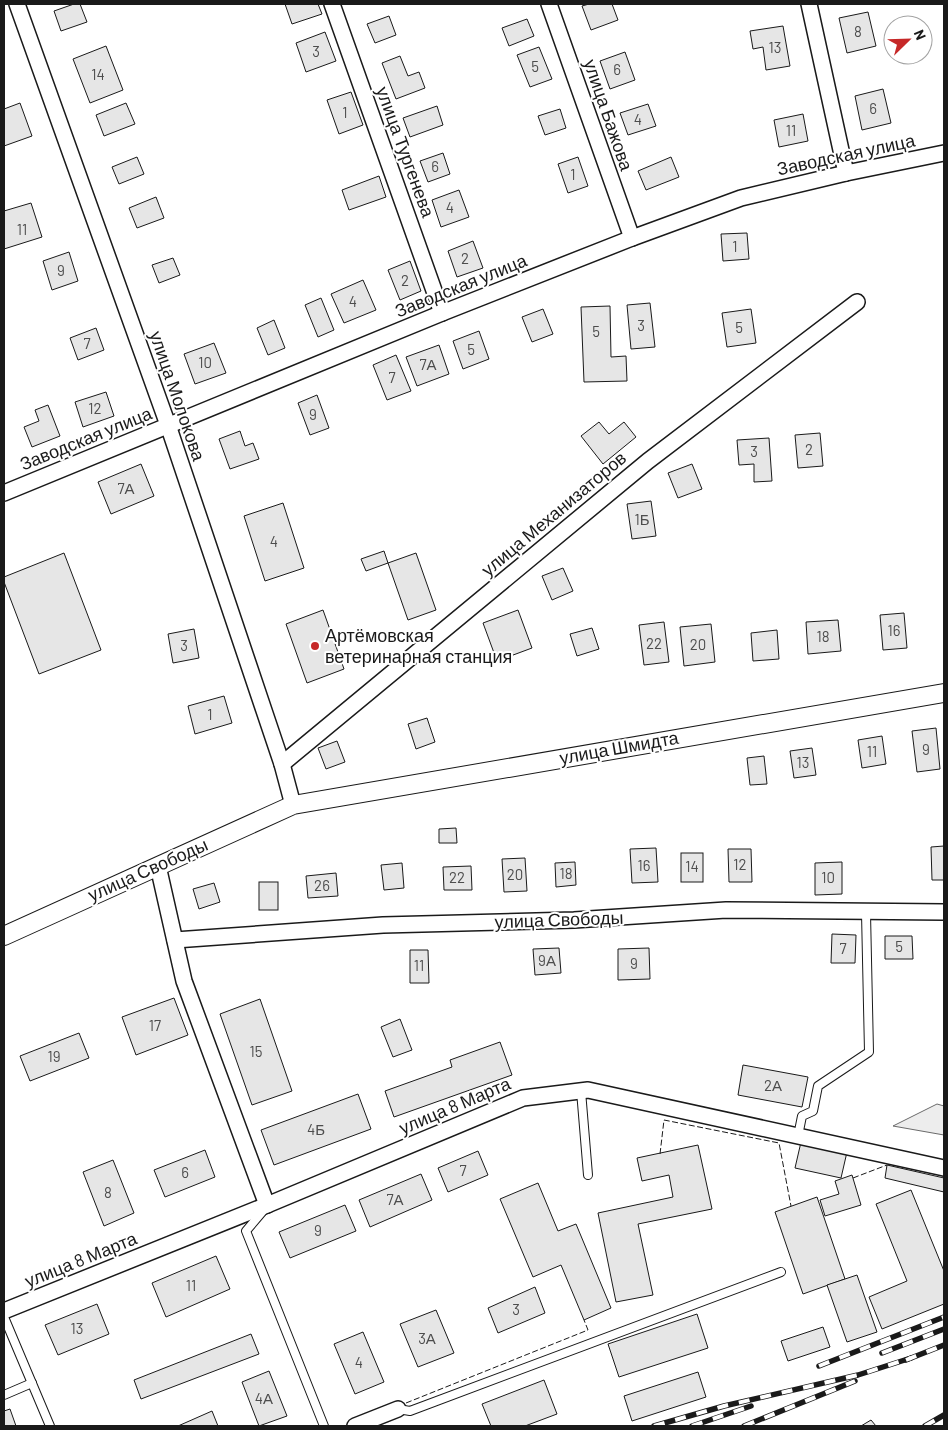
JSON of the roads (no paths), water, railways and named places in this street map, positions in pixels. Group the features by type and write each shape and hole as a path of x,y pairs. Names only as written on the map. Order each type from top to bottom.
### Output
{"street":[{"name":"улица Молокова","path":"17,4 168,426 282,764 293,805"},
{"name":"улица Тургенева","path":"332,4 442,313"},
{"name":"улица Бажова","path":"549,4 632,238"},
{"path":"809,4 846,173"},
{"name":"Заводская улица","path":"4,493 442,313 632,238 741,198 846,173 944,153"},
{"name":"улица Механизаторов","path":"282,764 648,461 857,302"},
{"name":"улица Шмидта","path":"293,805 944,693"},
{"name":"улица Свободы","path":"4,936 293,805"},
{"path":"158,866 184,981 267,1205"},
{"name":"улица Свободы","path":"175,940 383,925 574,920 726,910 866,913 944,912"},
{"name":"улица 8 Марта","path":"4,1311 267,1205 523,1098 588,1090 944,1168"},
{"path":"355,1426 398,1409"}],"lane":[{"path":"798,1136 802,1116 813,1111 818,1086 870,1052 866,913"},
{"path":"581,1091 588,1175"},
{"path":"267,1205 246,1231 324,1426"},
{"path":"398,1409 410,1411 781,1272"},
{"path":"4,1316 50,1426"},
{"path":"4,1395 32,1383"}],"railway":[{"path":"819,1366 944,1317"},
{"path":"882,1353 944,1329"},
{"path":"906,1360 944,1345"},
{"path":"654,1426 724,1406 858,1375 911,1358"},
{"path":"744,1426 855,1381"},
{"path":"692,1426 751,1406"},
{"path":"925,1426 944,1415"}],"place":[{"name":"Артёмовская ветеринарная станция","path":"315,646"}]}
